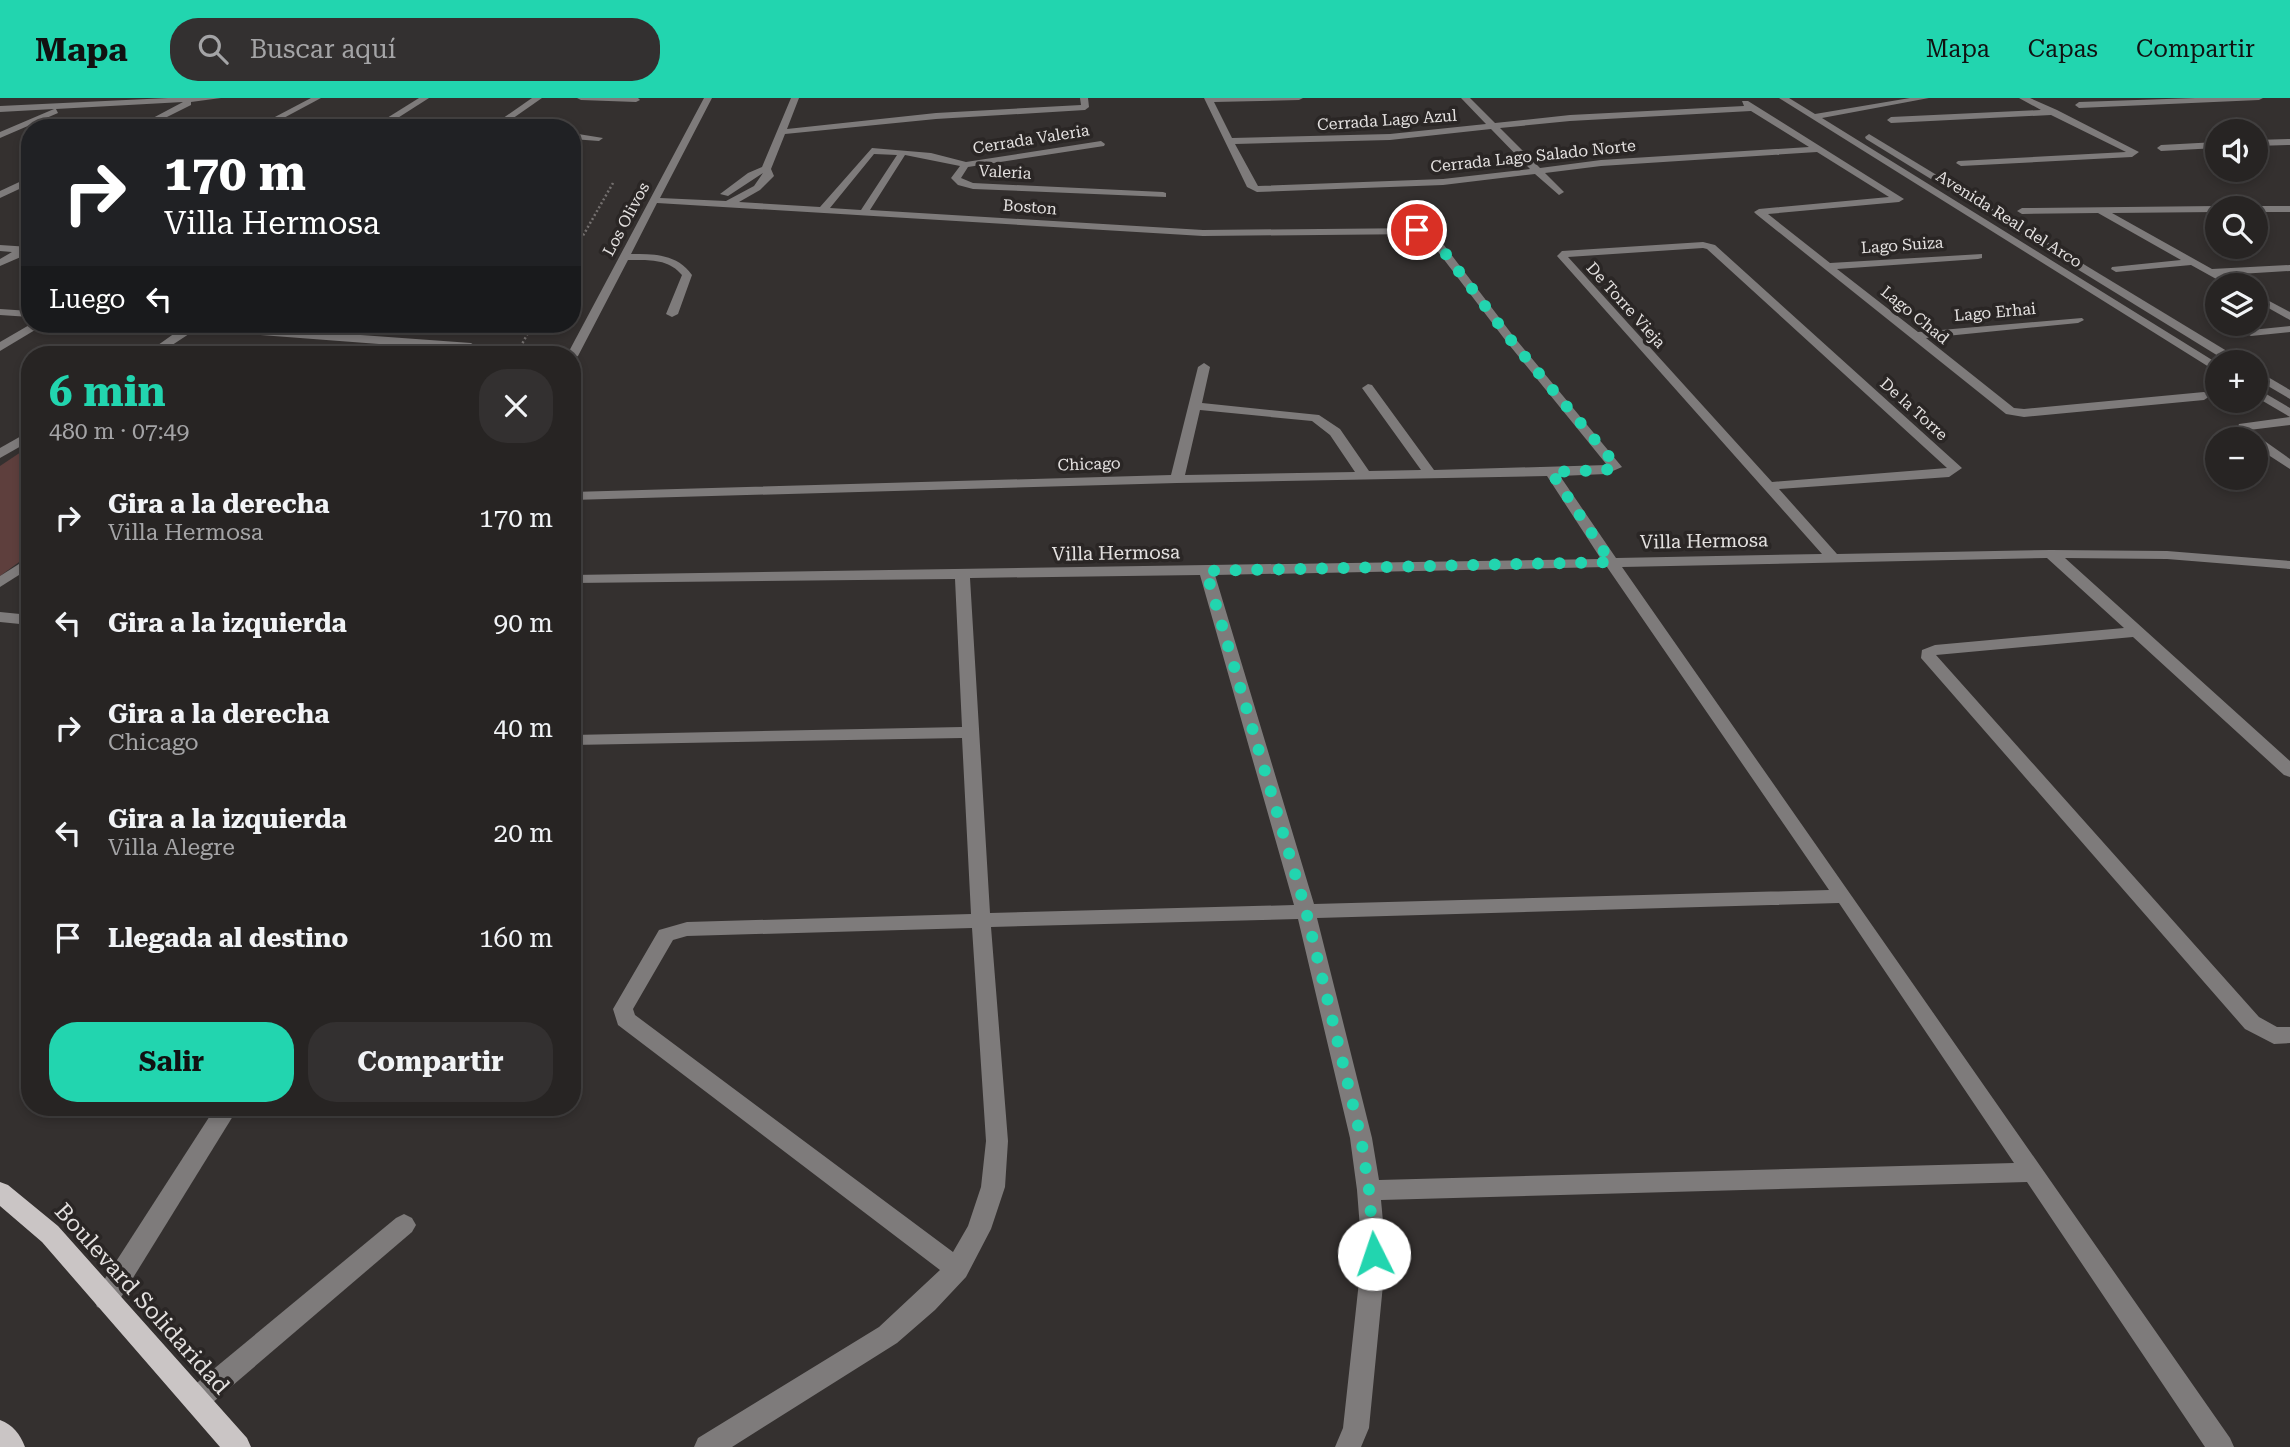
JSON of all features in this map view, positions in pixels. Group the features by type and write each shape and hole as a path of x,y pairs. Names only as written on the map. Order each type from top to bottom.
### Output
{"main road":[{"name":"Boulevard Solidaridad","path":"0,1192 50,1234 237,1447"},
{"path":"0,1433 12,1447"}],"street":[{"path":"0,109 217,98"},
{"path":"276,119 317,98"},
{"path":"389,119 425,98"},
{"path":"506,119 538,98"},
{"path":"581,98 636,100"},
{"name":"Los Olivos","path":"577,346 708,98"},
{"path":"706,204 766,169 795,98"},
{"path":"780,131 956,114 1085,107 1084,98"},
{"path":"1231,141 1209,99 1299,98"},
{"path":"1465,98 1559,192"},
{"path":"1738,98 1870,180 1936,177"},
{"name":"Avenida Real del Arco","path":"1783,98 1803,111 1830,114 1852,127"},
{"name":"Avenida Real del Arco","path":"1804,98 1817,112 1895,167 2205,361"},
{"path":"1817,112 1879,98"},
{"path":"1830,114 1925,98"},
{"path":"1961,163 2134,153 2023,98"},
{"path":"2079,106 2259,98"},
{"path":"156,119 197,99"},
{"path":"37,119 67,106"},
{"name":"Cerrada Lago Azul","path":"1231,141 1357,139 1570,118 1754,108"},
{"path":"1891,120 2054,112"},
{"path":"0,135 21,126"},
{"name":"Avenida Real del Arco","path":"1863,134 2215,350"},
{"path":"581,137 599,138"},
{"name":"Cerrada Lago Salado Norte","path":"1231,141 1252,187 1261,189 1443,182 1537,170 1818,149"},
{"path":"2268,143 2290,142"},
{"name":"Cerrada Valeria","path":"965,165 1101,144"},
{"path":"2161,148 2205,146"},
{"name":"Valeria","path":"823,210 872,151 930,155 965,165 956,178 973,187 1163,195"},
{"path":"864,212 903,152"},
{"path":"1850,168 1918,166"},
{"path":"727,205 760,186 769,176 766,169"},
{"name":"Lago Chad","path":"1870,180 1899,199 1896,202 1759,212 2004,408 2016,413 2204,396"},
{"path":"2,194 21,184"},
{"path":"2,194 21,195"},
{"name":"Boston","path":"653,200 1203,233 1406,229 1430,233 1510,339 1616,465 1606,470"},
{"path":"2022,211 2205,209"},
{"path":"2268,209 2290,209"},
{"path":"2098,210 2210,272 2290,268"},
{"name":"De Torre Vieja","path":"1711,247 1703,245 1564,253 1562,256 1769,486"},
{"name":"De la Torre","path":"1711,247 1955,468 1949,473 1769,486"},
{"path":"0,248 21,249"},
{"path":"0,263 21,252"},
{"name":"Lago Suiza","path":"1829,267 1978,256"},
{"path":"623,257 669,259 682,268 687,275 672,314"},
{"path":"2116,269 2192,262"},
{"path":"2268,305 2290,317"},
{"path":"0,312 21,313"},
{"name":"Lago Erhai","path":"1915,336 2078,320"},
{"path":"2268,331 2290,329"},
{"path":"2159,332 2182,330"},
{"path":"0,346 23,333"},
{"path":"164,346 184,333"},
{"path":"296,333 458,346"},
{"path":"1177,479 1204,367"},
{"path":"2268,381 2290,395"},
{"path":"1367,388 1431,475"},
{"path":"2268,399 2290,413"},
{"path":"1195,406 1315,418 1335,432 1365,476"},
{"path":"2244,427 2290,421"},
{"path":"0,454 21,441"},
{"path":"2268,449 2290,465"},
{"name":"Chicago","path":"581,496 1606,470"},
{"path":"1551,472 2221,1447"},
{"path":"1769,486 1833,558"},
{"path":"2051,554 2290,771"},
{"name":"Villa Hermosa","path":"581,579 1206,571 2051,554 2157,554 2290,565"},
{"path":"0,583 21,568"},
{"path":"1206,571 1306,911 1361,1138 1369,1190 1374,1254 1356,1428 1348,1447"},
{"path":"707,1447 888,1335 926,1303 957,1269 979,1229 993,1187 997,1141 981,919 962,574"},
{"path":"0,617 21,619"},
{"path":"0,633 21,621"},
{"path":"2137,632 1935,650 1928,653 1929,658 2252,1023 2274,1036 2290,1035"},
{"path":"581,740 971,732"},
{"path":"957,1269 625,1019 622,1012 666,935 679,929 981,919 1844,896"},
{"path":"106,1299 222,1116"},
{"path":"1369,1190 2032,1172"},
{"path":"196,1400 404,1225"}],"path":[{"path":"581,239 613,183"}],"shaded area":[{"path":"21,452 21,561 0,576 0,466"}],"route":[{"path":"1374,1254 1369,1190 1361,1138 1306,911 1206,571 1611,562 1551,472 1606,470 1616,465 1510,339 1430,233 1417,230"}]}
